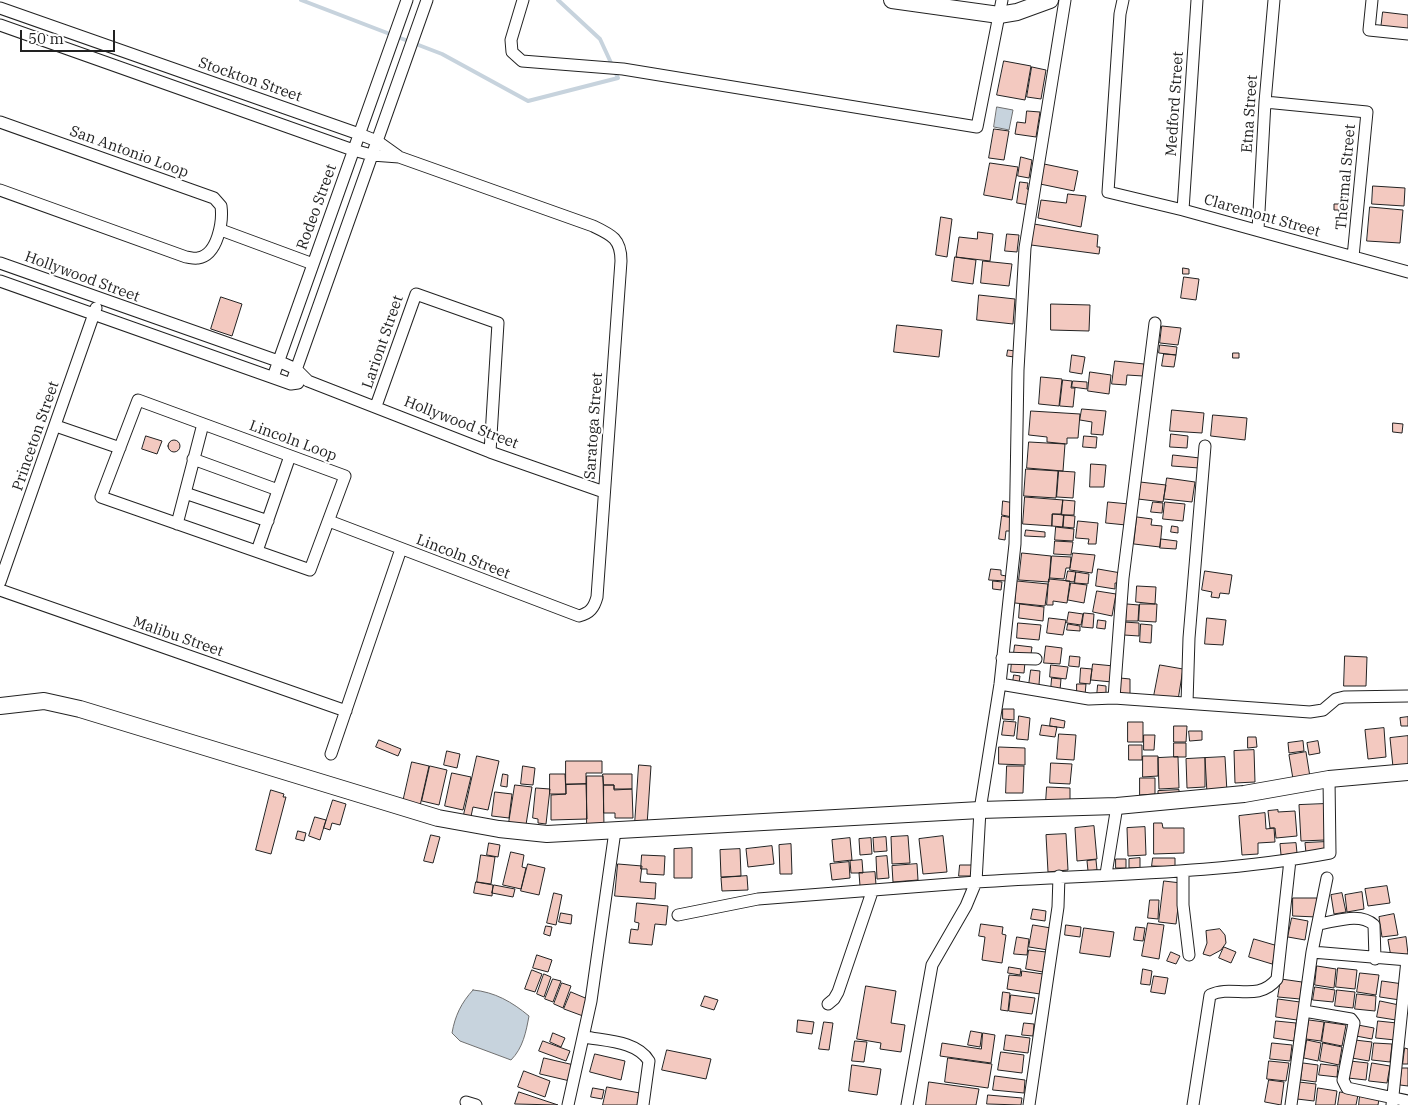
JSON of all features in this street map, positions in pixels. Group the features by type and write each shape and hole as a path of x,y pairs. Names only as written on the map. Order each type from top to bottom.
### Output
{"street":[{"name":"Rodeo Street","path":"272,377 407,0"},
{"path":"308,381 291,384 427,0"},
{"path":"523,0 511,40 512,52 522,61 623,69 977,127 1001,7"},
{"path":"892,0 1001,7 1017,12 1050,0"},
{"path":"907,1105 932,965 966,906 976,882 980,810 1000,684 1015,544 1018,370 1025,248 1066,0"},
{"name":"Claremont Street","path":"1123,0 1120,14 1108,192 1183,210 1408,272"},
{"name":"Medford Street","path":"1183,210 1197,0"},
{"name":"Etna Street","path":"1258,230 1265,102 1274,0"},
{"path":"1372,0 1369,30 1408,34"},
{"name":"Stockton Street","path":"0,8 359,134 377,141 399,158"},
{"name":"Stockton Street","path":"0,25 353,150 372,155 399,158"},
{"name":"Thermal Street","path":"1265,102 1367,112 1353,257"},
{"name":"San Antonio Loop","path":"0,122 214,198 222,206 221,230 208,253 199,258 186,257 0,190"},
{"name":"Saratoga Street","path":"399,158 593,226 615,239 621,248 598,597 588,613"},
{"path":"221,230 313,264"},
{"name":"Hollywood Street","path":"0,263 296,369"},
{"name":"Hollywood Street","path":"0,281 291,384"},
{"name":"Lariont Street","path":"376,406 416,294 498,322 490,452"},
{"name":"Princeton Street","path":"0,582 99,299"},
{"path":"1114,698 1123,578 1155,324"},
{"path":"296,369 308,381"},
{"name":"Hollywood Street","path":"308,381 490,452 604,492"},
{"name":"Lincoln Loop","path":"138,400 202,424 345,476 310,570 101,497 138,400"},
{"path":"177,524 202,424"},
{"path":"56,426 120,448"},
{"path":"1187,703 1189,638 1205,446"},
{"path":"257,552 290,456"},
{"path":"193,459 278,490"},
{"path":"185,493 268,521"},
{"name":"Lincoln Street","path":"329,521 579,616 588,613"},
{"path":"331,754 400,549"},
{"name":"Malibu Street","path":"0,590 346,711"},
{"path":"1002,658 1036,659"},
{"path":"1000,684 1081,698 1114,698 1310,712 1323,710 1336,699 1344,697 1408,696"},
{"path":"0,706 44,701 80,709 438,818 465,824 547,834 980,810 1117,806 1244,794 1329,778 1408,772"},
{"path":"678,915 758,899 872,892 1059,876 1183,871 1290,860 1330,853 1329,778"},
{"path":"1106,874 1117,806"},
{"path":"568,1105 585,1036 615,831"},
{"path":"1193,1105 1210,995 1217,991 1261,992 1269,988 1276,979 1290,860"},
{"path":"1183,871 1183,905 1189,954"},
{"path":"1029,1105 1058,907 1059,876"},
{"path":"1291,1105 1312,952 1319,924 1326,878"},
{"path":"828,1004 838,992 872,892"},
{"path":"1319,924 1360,918 1368,920 1374,926 1374,959"},
{"path":"1312,952 1374,959 1407,960 1393,1102"},
{"path":"1304,1011 1351,1019 1354,1024 1343,1080 1347,1088 1393,1102 1408,1101"},
{"path":"585,1036 631,1047 645,1054 649,1060 643,1105"}],"shaded area":[{"path":"997,107 1013,110 1009,130 994,127"},
{"path":"473,990 489,993 503,999 529,1016 521,1045 511,1060 460,1041 452,1033 459,1010"}],"building":[{"path":"1383,12 1408,15 1408,32 1381,29"},
{"path":"1004,61 1031,66 1025,100 997,95"},
{"path":"1032,67 1046,70 1041,99 1027,97"},
{"path":"1027,111 1040,112 1036,137 1015,134 1017,122 1025,123"},
{"path":"994,129 1009,131 1004,160 989,158"},
{"path":"1021,157 1032,160 1029,178 1018,176"},
{"path":"990,163 1018,167 1012,200 984,195"},
{"path":"1044,164 1078,171 1074,191 1040,184"},
{"path":"1020,182 1028,183 1027,189 1032,190 1029,205 1017,203"},
{"path":"1373,186 1405,188 1404,206 1372,204"},
{"path":"1068,194 1086,196 1081,227 1038,218 1041,200 1066,203"},
{"path":"1340,198 1349,198 1348,214 1339,213 1339,210 1334,210 1334,204 1339,204"},
{"path":"1370,207 1403,210 1400,243 1367,241"},
{"path":"941,217 952,219 947,257 936,255"},
{"path":"1034,224 1098,235 1097,247 1100,247 1099,254 1031,245"},
{"path":"978,232 993,234 990,261 956,257 959,237 977,239"},
{"path":"1007,234 1019,235 1017,252 1005,251"},
{"path":"955,257 976,260 973,284 952,281"},
{"path":"983,261 1012,264 1009,286 981,283"},
{"path":"1183,268 1189,269 1189,274 1183,274"},
{"path":"1184,277 1199,279 1196,300 1181,298"},
{"path":"979,295 1015,299 1013,324 977,320"},
{"path":"221,297 242,304 232,336 211,329"},
{"path":"1051,304 1090,305 1089,331 1051,330"},
{"path":"897,325 942,330 939,357 894,352"},
{"path":"1162,326 1181,328 1178,345 1160,343"},
{"path":"1160,345 1177,347 1176,355 1159,353"},
{"path":"1008,350 1015,351 1014,357 1007,356"},
{"path":"1233,353 1239,353 1239,358 1233,358"},
{"path":"1164,354 1176,355 1174,367 1162,366"},
{"path":"1072,355 1085,357 1082,374 1070,372"},
{"path":"1115,361 1144,364 1143,376 1127,375 1126,385 1112,384"},
{"path":"1090,372 1111,375 1109,394 1088,391"},
{"path":"1041,377 1062,379 1059,406 1039,404"},
{"path":"1063,380 1072,381 1071,388 1075,388 1073,407 1060,406"},
{"path":"1073,381 1087,382 1087,389 1072,387"},
{"path":"1082,409 1106,411 1103,435 1091,434 1092,422 1080,420"},
{"path":"1172,410 1204,413 1202,433 1170,431"},
{"path":"1031,411 1080,414 1078,438 1067,438 1067,444 1047,442 1047,437 1029,435"},
{"path":"1213,415 1247,418 1245,440 1211,436"},
{"path":"1393,423 1403,424 1402,433 1393,432"},
{"path":"1171,434 1188,436 1187,448 1170,447"},
{"path":"146,436 162,441 157,454 142,449"},
{"path":"1084,436 1097,437 1096,448 1083,447"},
{"path":"176,440 179,441 179,451 172,452 169,451 168,444 169,441"},
{"path":"1029,442 1065,444 1063,471 1027,468"},
{"path":"1173,455 1200,458 1199,468 1172,466"},
{"path":"1091,464 1106,465 1104,487 1090,487"},
{"path":"1026,469 1058,471 1056,498 1024,496"},
{"path":"1059,471 1075,472 1073,498 1057,497"},
{"path":"1167,478 1195,482 1192,502 1164,499"},
{"path":"1140,482 1166,485 1163,502 1138,499"},
{"path":"1025,497 1063,500 1061,514 1052,514 1052,526 1023,524"},
{"path":"1063,500 1075,501 1074,515 1062,515"},
{"path":"1003,501 1014,503 1012,517 1002,515"},
{"path":"1108,502 1129,504 1126,525 1106,523"},
{"path":"1153,502 1163,503 1162,513 1151,512"},
{"path":"1165,502 1185,504 1183,521 1163,519"},
{"path":"1053,514 1064,515 1063,527 1052,526"},
{"path":"1064,515 1075,516 1074,528 1063,527"},
{"path":"1002,516 1013,518 1011,531 1006,531 1005,540 999,539"},
{"path":"1137,517 1152,519 1151,525 1162,526 1160,547 1134,544"},
{"path":"1078,521 1098,523 1096,544 1088,544 1089,539 1076,538"},
{"path":"1172,526 1178,527 1178,533 1171,532"},
{"path":"1056,527 1074,529 1073,541 1055,540"},
{"path":"1026,530 1045,532 1045,537 1025,536"},
{"path":"1161,539 1177,541 1176,549 1160,548"},
{"path":"1055,541 1073,542 1071,555 1054,554"},
{"path":"1022,553 1051,556 1049,582 1019,580"},
{"path":"1073,553 1095,555 1092,573 1070,570"},
{"path":"1052,556 1071,557 1070,568 1066,568 1064,579 1050,578"},
{"path":"991,569 1001,570 1001,575 1006,576 1006,581 989,580"},
{"path":"1098,569 1121,573 1119,583 1115,583 1115,589 1096,586"},
{"path":"1068,571 1076,572 1074,582 1066,581"},
{"path":"1205,571 1232,575 1229,594 1220,593 1219,598 1211,597 1212,592 1202,590"},
{"path":"1076,572 1089,574 1088,584 1075,583"},
{"path":"1049,579 1070,581 1067,603 1053,601 1053,605 1047,605"},
{"path":"993,581 1002,582 1001,590 993,589"},
{"path":"1017,581 1048,584 1045,606 1015,603"},
{"path":"1071,583 1087,585 1084,603 1068,600"},
{"path":"1137,586 1156,587 1155,604 1136,602"},
{"path":"1097,591 1116,594 1112,616 1093,612"},
{"path":"1020,604 1044,607 1043,621 1019,618"},
{"path":"1127,604 1139,605 1138,621 1126,621"},
{"path":"1140,604 1157,604 1156,622 1139,621"},
{"path":"1069,612 1083,614 1081,625 1067,623"},
{"path":"1084,613 1094,614 1093,628 1082,627"},
{"path":"1049,618 1066,620 1063,635 1047,633"},
{"path":"1207,618 1226,620 1223,645 1205,644"},
{"path":"1098,620 1106,621 1105,629 1097,628"},
{"path":"1124,622 1139,623 1139,636 1124,635"},
{"path":"1018,623 1041,625 1039,640 1017,638"},
{"path":"1068,624 1080,626 1080,631 1067,630"},
{"path":"1141,624 1152,625 1151,643 1140,642"},
{"path":"1015,645 1032,647 1031,654 1014,653"},
{"path":"1046,646 1062,648 1060,664 1044,663"},
{"path":"1070,656 1080,657 1079,667 1069,666"},
{"path":"1345,656 1367,657 1366,686 1344,686"},
{"path":"1012,660 1025,662 1024,673 1011,672"},
{"path":"1093,664 1114,666 1112,682 1091,680"},
{"path":"1051,665 1068,667 1066,679 1050,677"},
{"path":"1160,665 1183,669 1178,700 1154,696"},
{"path":"1081,668 1092,669 1090,684 1080,683"},
{"path":"1031,670 1040,671 1039,685 1029,685"},
{"path":"1014,675 1020,676 1019,683 1013,682"},
{"path":"1052,678 1061,679 1060,690 1051,690"},
{"path":"1120,678 1130,679 1130,696 1119,695"},
{"path":"1077,684 1086,684 1085,695 1077,694"},
{"path":"1098,685 1106,686 1106,696 1097,696"},
{"path":"1003,709 1014,709 1014,720 1003,719"},
{"path":"1019,716 1030,718 1028,740 1017,739"},
{"path":"1408,717 1408,726 1401,726 1400,718"},
{"path":"1051,718 1065,721 1064,728 1050,726"},
{"path":"1004,721 1016,722 1014,736 1002,735"},
{"path":"1128,722 1143,722 1143,742 1128,742"},
{"path":"1042,725 1057,727 1055,737 1040,735"},
{"path":"1174,726 1187,726 1186,742 1174,742"},
{"path":"1384,728 1386,757 1368,759 1365,730"},
{"path":"1189,731 1202,731 1202,740 1190,741"},
{"path":"1059,734 1076,735 1074,760 1057,759"},
{"path":"1144,735 1155,735 1154,750 1144,750"},
{"path":"1408,736 1408,765 1393,767 1390,738"},
{"path":"1248,737 1256,737 1257,747 1248,748"},
{"path":"379,740 401,749 398,756 376,747"},
{"path":"1303,741 1304,751 1289,753 1288,743"},
{"path":"1318,741 1320,753 1309,755 1307,743"},
{"path":"1174,743 1186,743 1186,757 1174,757"},
{"path":"1129,745 1142,745 1142,760 1129,760"},
{"path":"999,747 1025,748 1025,765 999,764"},
{"path":"1254,750 1255,782 1235,783 1234,751"},
{"path":"447,751 460,754 457,768 444,765"},
{"path":"1306,752 1310,777 1293,779 1289,755"},
{"path":"477,756 499,761 488,810 473,807 470,821 463,819"},
{"path":"1143,756 1158,756 1158,776 1143,777"},
{"path":"1178,757 1179,788 1159,789 1158,758"},
{"path":"1225,757 1227,792 1207,793 1205,758"},
{"path":"1205,758 1205,787 1187,788 1186,759"},
{"path":"566,761 602,761 602,773 586,773 586,784 566,784"},
{"path":"412,762 429,766 420,806 403,802"},
{"path":"1051,763 1072,764 1070,784 1050,783"},
{"path":"639,765 651,766 647,825 635,824"},
{"path":"430,766 447,770 439,805 422,801"},
{"path":"523,766 535,768 533,785 521,784"},
{"path":"1007,766 1024,766 1023,793 1006,793"},
{"path":"452,773 471,777 463,810 445,806"},
{"path":"503,774 508,775 507,787 501,786"},
{"path":"550,774 565,774 566,794 550,794"},
{"path":"603,774 632,774 632,789 614,789 614,785 604,785"},
{"path":"587,776 603,776 604,827 587,828"},
{"path":"1140,778 1155,778 1155,794 1140,795"},
{"path":"586,784 587,819 551,820 551,795 566,794 566,785"},
{"path":"515,785 532,787 525,831 508,829"},
{"path":"604,785 614,785 614,790 632,789 633,818 615,818 615,813 604,813"},
{"path":"1047,787 1070,788 1070,802 1046,802"},
{"path":"536,788 550,789 546,824 538,823 538,819 533,818"},
{"path":"271,790 284,794 283,797 286,797 271,854 256,850"},
{"path":"1179,790 1179,798 1158,799 1158,791"},
{"path":"495,792 512,794 509,818 492,816"},
{"path":"333,800 346,804 340,825 332,823 330,830 324,828"},
{"path":"1324,804 1325,840 1301,841 1299,805"},
{"path":"1278,810 1278,812 1295,811 1297,836 1276,838 1275,828 1270,828 1268,811"},
{"path":"1265,813 1266,829 1274,828 1275,842 1258,843 1258,854 1242,855 1239,816"},
{"path":"315,817 326,820 320,840 309,836"},
{"path":"1154,823 1162,823 1163,828 1184,828 1184,853 1154,854"},
{"path":"1094,826 1097,859 1077,861 1075,828"},
{"path":"1145,827 1146,855 1128,856 1127,828"},
{"path":"298,831 306,833 304,841 296,839"},
{"path":"1066,834 1068,870 1048,872 1046,835"},
{"path":"431,835 440,837 433,863 424,861"},
{"path":"908,836 910,863 892,864 891,837"},
{"path":"943,836 947,872 923,874 919,839"},
{"path":"886,837 887,851 874,852 873,838"},
{"path":"850,838 852,860 834,862 832,840"},
{"path":"871,838 872,854 860,855 859,839"},
{"path":"1325,842 1325,851 1306,853 1305,843"},
{"path":"489,843 500,845 498,857 487,855"},
{"path":"1296,843 1297,853 1281,855 1280,844"},
{"path":"791,844 792,874 780,874 779,845"},
{"path":"772,846 774,864 748,867 746,849"},
{"path":"692,848 692,878 674,878 674,849"},
{"path":"740,849 741,876 721,877 720,850"},
{"path":"511,852 524,855 522,867 526,868 521,889 503,885"},
{"path":"481,855 495,857 491,884 477,882"},
{"path":"642,855 665,856 664,875 647,874 647,869 641,869"},
{"path":"887,856 889,878 877,879 876,857"},
{"path":"1140,858 1140,868 1129,868 1129,859"},
{"path":"1153,858 1175,858 1175,867 1152,866"},
{"path":"1116,859 1126,859 1126,868 1116,868"},
{"path":"862,860 863,873 851,873 850,861"},
{"path":"1096,860 1097,870 1088,871 1087,861"},
{"path":"849,862 850,878 832,880 830,864"},
{"path":"528,864 545,868 539,895 521,891"},
{"path":"618,864 642,866 640,882 656,883 655,899 615,896"},
{"path":"917,864 918,880 893,882 892,866"},
{"path":"960,865 972,865 972,876 959,876"},
{"path":"875,872 876,885 860,886 859,873"},
{"path":"747,876 748,890 722,891 721,878"},
{"path":"1164,881 1181,883 1176,924 1159,922"},
{"path":"476,882 493,885 492,896 474,893"},
{"path":"494,885 515,889 513,897 492,893"},
{"path":"1387,886 1390,903 1368,906 1365,889"},
{"path":"1362,892 1364,909 1347,912 1345,895"},
{"path":"554,893 562,895 556,925 547,923"},
{"path":"1342,893 1346,912 1334,914 1331,895"},
{"path":"1293,898 1317,898 1317,917 1293,916"},
{"path":"1150,900 1159,900 1158,919 1148,918"},
{"path":"637,903 668,906 666,925 655,924 652,945 629,943 631,929 638,930 639,923 635,922"},
{"path":"1033,909 1046,911 1045,921 1031,919"},
{"path":"561,913 572,915 571,924 559,922"},
{"path":"1394,914 1398,935 1382,937 1379,917"},
{"path":"1292,918 1308,921 1305,940 1288,937"},
{"path":"1148,923 1164,925 1159,959 1142,956"},
{"path":"981,924 1003,927 1002,934 1006,935 1002,963 982,960 985,937 979,936"},
{"path":"1033,925 1051,928 1048,950 1029,947"},
{"path":"1066,925 1081,927 1080,937 1065,935"},
{"path":"546,926 552,927 550,936 544,934"},
{"path":"1136,927 1145,928 1143,941 1134,940"},
{"path":"1084,928 1114,932 1110,957 1080,953"},
{"path":"1220,929 1225,935 1226,943 1221,950 1210,956 1203,954 1207,943 1206,931"},
{"path":"1017,937 1029,939 1027,955 1014,954"},
{"path":"1406,937 1408,954 1391,957 1388,940"},
{"path":"1254,939 1278,946 1272,964 1249,957"},
{"path":"1224,947 1236,952 1231,963 1219,958"},
{"path":"1029,950 1046,952 1043,972 1026,969"},
{"path":"1171,952 1180,956 1176,964 1167,961"},
{"path":"537,955 552,960 548,972 533,968"},
{"path":"1317,966 1336,969 1334,988 1315,985"},
{"path":"1009,967 1021,969 1020,975 1008,973"},
{"path":"1338,968 1357,970 1355,989 1336,987"},
{"path":"1143,969 1152,971 1150,985 1141,984"},
{"path":"532,970 542,974 535,992 525,989"},
{"path":"1022,971 1043,974 1040,994 1007,989 1009,975 1021,976"},
{"path":"1360,973 1379,975 1376,995 1357,992"},
{"path":"544,974 551,977 544,997 537,994"},
{"path":"1154,976 1168,978 1165,994 1151,992"},
{"path":"553,979 561,981 553,1002 545,999"},
{"path":"1281,979 1302,982 1300,999 1278,997"},
{"path":"1382,981 1403,984 1400,1000 1380,997"},
{"path":"562,983 571,986 563,1008 554,1004"},
{"path":"866,986 896,991 891,1023 905,1025 901,1052 880,1049 881,1043 857,1039"},
{"path":"1315,987 1335,990 1333,1002 1313,1000"},
{"path":"1337,990 1355,992 1353,1008 1335,1006"},
{"path":"571,992 590,1000 583,1016 564,1009"},
{"path":"1003,992 1010,993 1008,1011 1001,1010"},
{"path":"1357,994 1376,996 1375,1011 1355,1009"},
{"path":"1011,995 1035,998 1032,1014 1009,1011"},
{"path":"705,996 718,1000 714,1010 701,1006"},
{"path":"1278,999 1300,1002 1297,1020 1276,1017"},
{"path":"1380,1001 1399,1005 1396,1020 1377,1017"},
{"path":"798,1020 814,1022 812,1034 797,1032"},
{"path":"1309,1020 1324,1022 1321,1041 1306,1039"},
{"path":"1276,1021 1296,1023 1294,1041 1274,1038"},
{"path":"1378,1021 1397,1023 1395,1040 1376,1038"},
{"path":"824,1022 833,1023 829,1050 819,1049"},
{"path":"1325,1022 1346,1025 1342,1046 1322,1042"},
{"path":"1024,1023 1034,1024 1033,1036 1022,1035"},
{"path":"1358,1025 1374,1028 1372,1039 1356,1036"},
{"path":"971,1031 982,1033 980,1047 968,1045"},
{"path":"553,1033 565,1038 561,1047 550,1042"},
{"path":"983,1033 995,1035 991,1063 940,1056 942,1043 981,1049"},
{"path":"1006,1035 1030,1038 1028,1053 1004,1050"},
{"path":"1307,1040 1321,1043 1318,1061 1304,1058"},
{"path":"1355,1040 1372,1042 1369,1061 1352,1058"},
{"path":"543,1041 570,1051 566,1061 539,1051"},
{"path":"855,1041 867,1042 864,1062 852,1061"},
{"path":"1272,1043 1292,1045 1290,1061 1270,1059"},
{"path":"1323,1043 1342,1047 1339,1065 1320,1061"},
{"path":"1374,1043 1392,1044 1390,1062 1372,1060"},
{"path":"1405,1048 1408,1049 1408,1064 1403,1064"},
{"path":"667,1050 711,1059 706,1079 662,1070"},
{"path":"1001,1052 1024,1055 1022,1073 998,1070"},
{"path":"595,1054 625,1061 621,1080 590,1072"},
{"path":"544,1058 574,1065 570,1081 540,1074"},
{"path":"948,1058 992,1064 988,1088 945,1082"},
{"path":"1269,1061 1289,1063 1286,1081 1267,1079"},
{"path":"1350,1061 1368,1063 1366,1080 1348,1078"},
{"path":"1303,1063 1318,1065 1316,1082 1301,1080"},
{"path":"1372,1063 1390,1066 1387,1083 1369,1081"},
{"path":"1321,1064 1338,1066 1337,1077 1319,1075"},
{"path":"852,1065 881,1069 877,1095 849,1091"},
{"path":"1402,1068 1408,1068 1408,1086 1400,1085"},
{"path":"524,1071 550,1081 545,1097 518,1087"},
{"path":"995,1076 1025,1080 1024,1093 993,1090"},
{"path":"1269,1080 1284,1082 1281,1105 1265,1102"},
{"path":"929,1082 979,1089 976,1105 926,1105"},
{"path":"1299,1082 1316,1084 1314,1101 1297,1099"},
{"path":"607,1087 640,1093 638,1105 603,1105"},
{"path":"593,1088 604,1090 602,1099 591,1097"},
{"path":"1318,1088 1337,1091 1335,1105 1316,1105"},
{"path":"519,1092 558,1105 515,1104"},
{"path":"1340,1092 1358,1095 1356,1105 1338,1105"},
{"path":"988,1095 1022,1098 1021,1105 987,1104"},
{"path":"1360,1096 1379,1099 1378,1105 1359,1105"}],"waterway":[{"path":"301,0 442,54 528,101 618,78 600,39 558,0"}]}
